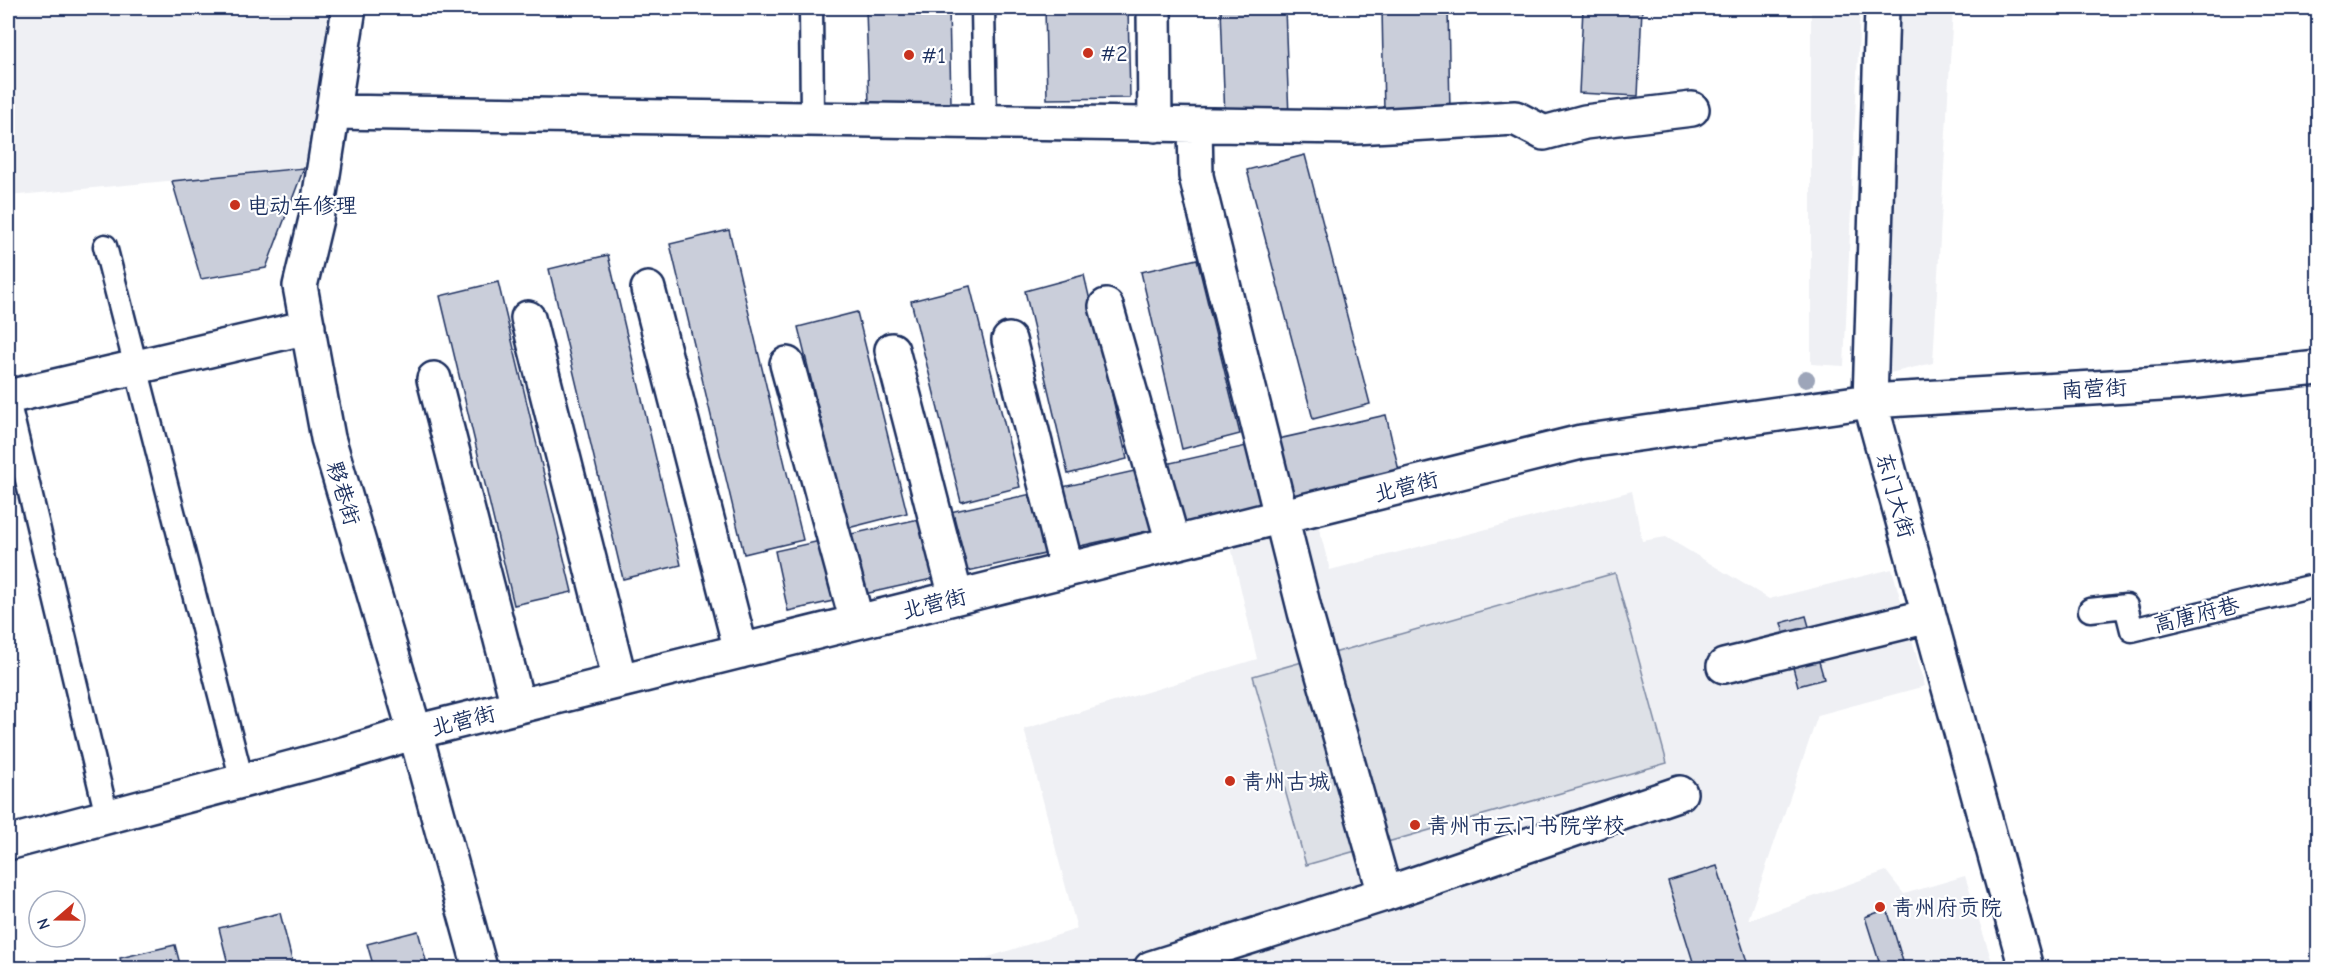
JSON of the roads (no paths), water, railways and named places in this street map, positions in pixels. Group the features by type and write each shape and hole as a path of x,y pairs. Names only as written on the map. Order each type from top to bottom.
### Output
{"street":[{"name":"夥巷街","path":"349,8 316,219 300,286 328,438 415,732 480,969"},
{"path":"1155,8 1155,125"},
{"name":"东门大街","path":"1882,8 1870,401 2026,969"},
{"path":"333,112 1355,127 1515,118 1544,133 1586,122 1692,109"},
{"path":"1195,125 1196,176 1281,517 1384,894"},
{"path":"648,290 741,651"},
{"path":"1106,306 1173,543"},
{"path":"528,318 620,681"},
{"path":"8,398 308,327"},
{"path":"1009,340 1067,570"},
{"path":"892,350 956,597"},
{"path":"787,364 857,622"},
{"name":"南营街","path":"1870,401 2179,383 2319,368"},
{"path":"434,379 518,706"},
{"name":"北营街","path":"8,843 415,732 1581,442 1870,401"},
{"path":"1724,666 1929,616"},
{"path":"1151,969 1384,894 1680,793"}],"lane":[{"path":"811,8 812,118"},
{"path":"983,8 984,121"},
{"path":"105,246 242,780"},
{"path":"8,398 107,816"},
{"name":"高唐府巷","path":"2090,610 2126,606 2132,630 2319,585"}],"place":[{"name":"#2","path":"1088,53"},
{"name":"#1","path":"909,55"},
{"name":"电动车修理","path":"235,205"},
{"name":"青州古城","path":"1230,781"},
{"name":"青州市云门书院学校","path":"1415,825"},
{"name":"青州府贡院","path":"1880,907"}]}
